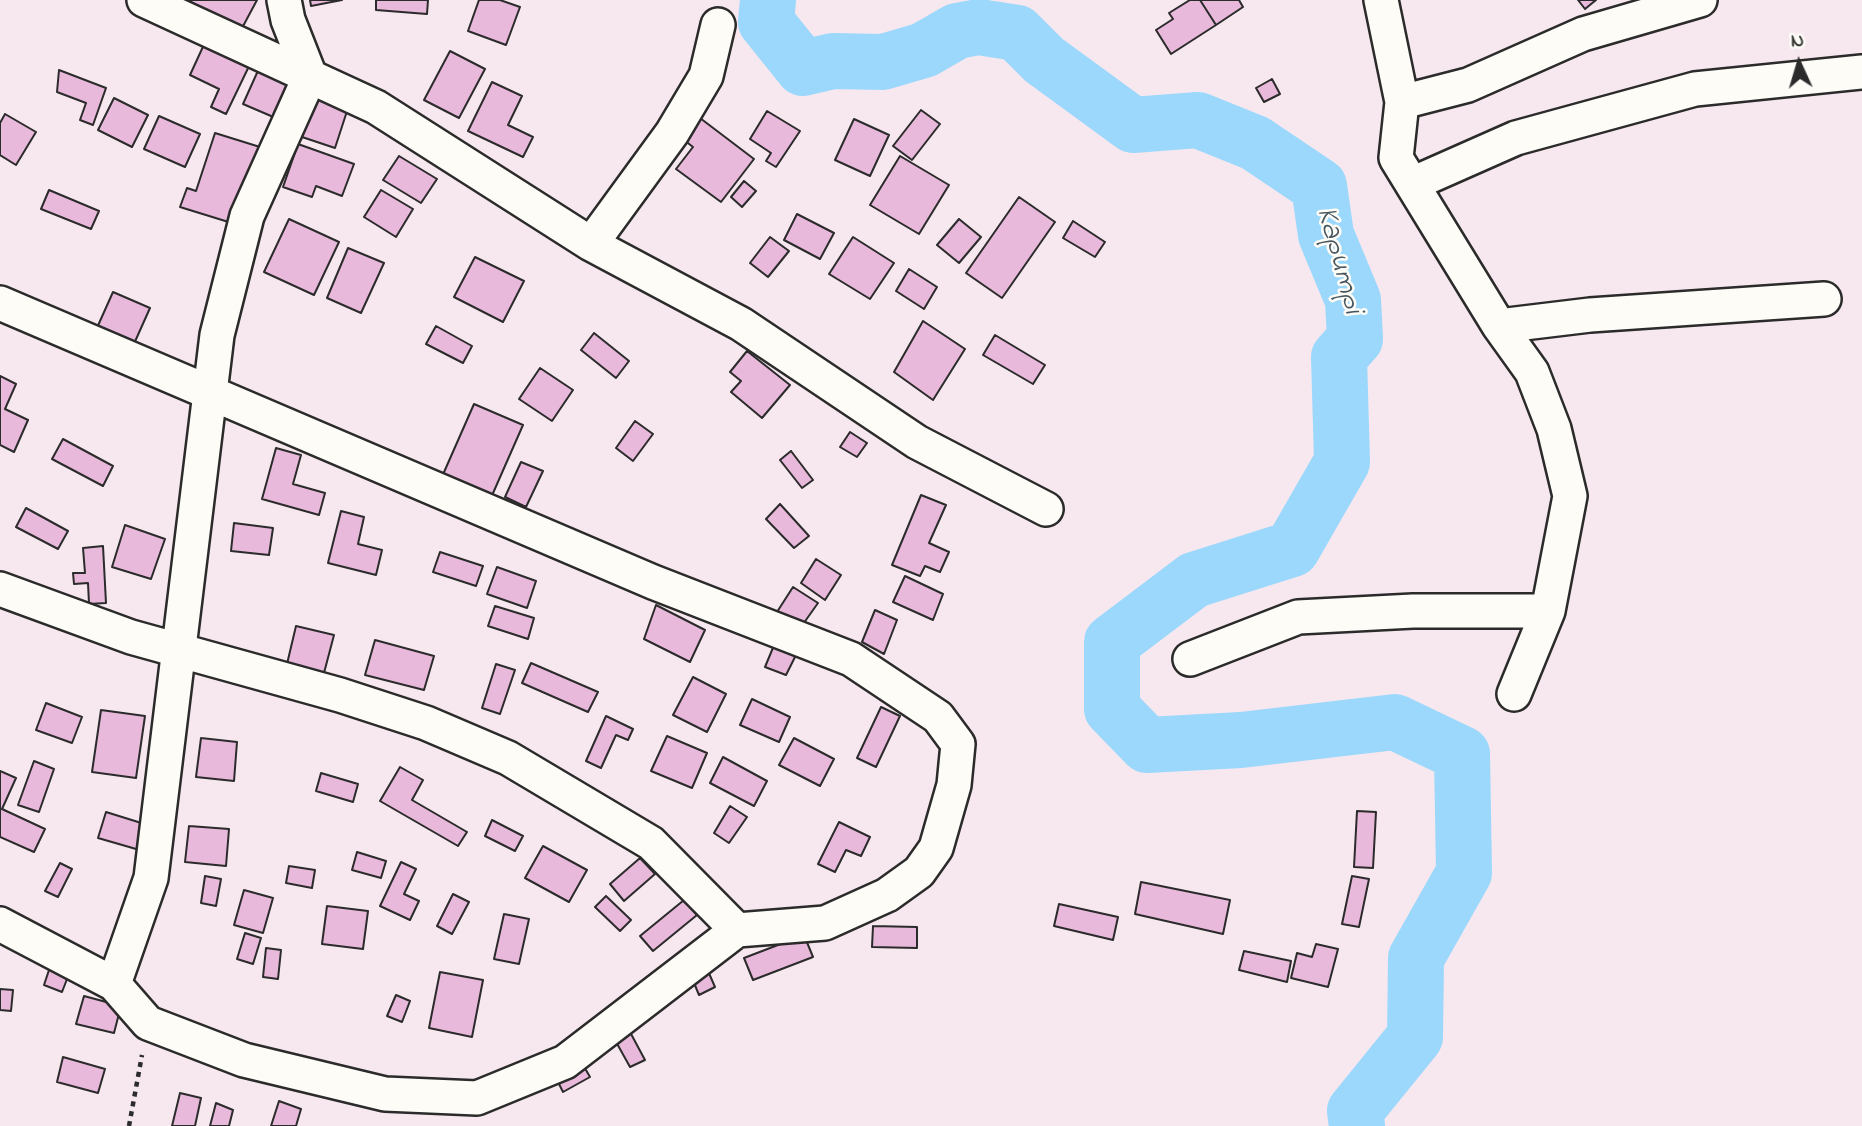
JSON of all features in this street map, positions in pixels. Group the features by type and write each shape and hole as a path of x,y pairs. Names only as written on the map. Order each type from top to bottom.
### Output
{"street":[{"path":"144,0 376,107 591,244 741,324 917,442 1046,509"},
{"path":"114,984 151,878 217,335 247,216 310,76 288,20 284,0"},
{"path":"1381,0 1402,102 1396,158 1499,326 1532,372 1554,429 1570,496 1548,611 1514,694"},
{"path":"1402,102 1468,85 1583,34 1700,0"},
{"path":"591,244 672,133 706,76 718,25"},
{"path":"1412,184 1516,138 1695,89 1862,72"},
{"path":"1499,326 1590,315 1824,299"},
{"path":"0,303 653,582 851,659 938,717 958,744 954,785 936,848 919,872 887,895 825,923 737,930 565,1062 477,1098 385,1094 244,1060 148,1023 114,984 0,924"},
{"path":"0,589 131,637 426,723 508,758 651,843 737,930"},
{"path":"1190,659 1298,617 1413,611 1548,611"}],"path":[{"path":"129,1126 148,1023"}],"building":[{"path":"182,0 257,0 241,30"},
{"path":"310,0 342,0 311,6"},
{"path":"376,0 428,0 427,14 376,10"},
{"path":"479,0 500,0 520,7 506,45 468,31"},
{"path":"1190,0 1200,0 1216,25 1171,54 1156,30 1173,19 1169,13"},
{"path":"1200,0 1239,0 1243,7 1216,25"},
{"path":"1578,0 1596,0 1585,9"},
{"path":"207,38 252,60 226,114 211,107 219,89 190,75"},
{"path":"450,51 485,69 459,118 424,100"},
{"path":"261,64 296,79 278,119 243,104"},
{"path":"59,70 106,88 93,125 80,120 86,103 57,92"},
{"path":"1272,79 1280,94 1264,102 1256,88"},
{"path":"492,82 522,96 508,125 533,137 523,157 468,131"},
{"path":"316,94 349,105 335,148 302,137"},
{"path":"114,98 148,115 132,147 98,130"},
{"path":"921,110 940,124 912,160 893,146"},
{"path":"767,111 800,131 776,167 766,161 771,153 750,139"},
{"path":"5,114 36,132 16,165 0,155 0,123"},
{"path":"159,116 200,134 185,167 144,149"},
{"path":"700,118 754,159 721,202 676,169 693,147 684,140"},
{"path":"854,119 889,135 870,176 835,160"},
{"path":"215,133 260,147 235,224 180,207 187,188 196,191"},
{"path":"298,144 354,164 342,196 316,186 312,197 283,187"},
{"path":"399,156 437,179 421,203 383,180"},
{"path":"900,156 949,185 919,234 870,205"},
{"path":"744,181 756,191 742,207 731,197"},
{"path":"49,190 99,211 91,229 41,209"},
{"path":"381,190 413,209 396,237 364,217"},
{"path":"1019,197 1055,222 1002,298 966,273"},
{"path":"797,214 834,233 820,259 784,240"},
{"path":"289,219 339,242 314,295 264,272"},
{"path":"959,219 981,237 959,263 937,245"},
{"path":"1073,221 1105,242 1095,257 1063,238"},
{"path":"770,237 789,251 768,277 750,263"},
{"path":"853,237 894,263 870,299 829,274"},
{"path":"348,248 384,263 361,313 327,298"},
{"path":"475,257 524,281 503,322 454,297"},
{"path":"909,269 937,287 924,309 896,291"},
{"path":"113,292 150,308 133,346 96,330"},
{"path":"923,321 965,349 933,400 894,372"},
{"path":"436,326 472,346 463,363 426,344"},
{"path":"594,333 629,361 616,378 581,350"},
{"path":"995,335 1045,365 1033,384 983,355"},
{"path":"747,351 790,385 762,418 731,392 741,381 730,372"},
{"path":"540,368 573,390 552,421 519,399"},
{"path":"0,376 16,384 5,409 28,420 14,452 0,445"},
{"path":"474,404 523,425 490,500 441,479"},
{"path":"635,421 653,434 633,461 616,448"},
{"path":"850,432 867,443 857,457 840,447"},
{"path":"63,439 113,466 103,486 52,459"},
{"path":"276,448 301,455 293,484 325,493 319,515 262,499"},
{"path":"791,451 813,480 802,488 780,460"},
{"path":"521,462 543,471 526,507 505,497"},
{"path":"921,495 946,505 929,543 949,552 940,572 925,566 920,576 892,565"},
{"path":"780,504 809,536 794,548 766,519"},
{"path":"26,508 68,531 58,549 16,527"},
{"path":"341,511 364,517 358,544 382,550 376,575 328,563"},
{"path":"234,523 273,528 269,555 231,551"},
{"path":"125,525 165,539 151,579 112,567"},
{"path":"103,546 106,603 89,604 88,583 74,584 73,573 85,573 83,548"},
{"path":"440,552 483,566 476,586 433,572"},
{"path":"816,559 841,575 825,600 801,583"},
{"path":"497,567 536,581 527,608 487,594"},
{"path":"905,576 943,594 933,620 893,602"},
{"path":"793,587 818,603 801,627 777,612"},
{"path":"656,605 705,630 690,662 644,639"},
{"path":"495,606 534,618 528,639 488,626"},
{"path":"875,610 897,620 884,654 862,642"},
{"path":"296,626 334,635 324,673 287,664"},
{"path":"777,638 799,649 786,675 765,667"},
{"path":"375,640 434,656 424,690 365,675"},
{"path":"531,663 598,692 588,712 522,683"},
{"path":"496,664 515,670 500,714 482,708"},
{"path":"693,677 726,694 707,732 673,715"},
{"path":"752,699 790,717 779,742 740,725"},
{"path":"46,703 82,717 72,743 36,730"},
{"path":"881,707 900,716 876,767 857,758"},
{"path":"101,710 145,716 136,778 92,772"},
{"path":"606,716 633,729 628,740 616,735 601,768 586,761"},
{"path":"667,736 707,753 692,788 651,771"},
{"path":"201,738 237,742 234,781 196,777"},
{"path":"794,738 834,759 820,786 779,765"},
{"path":"723,757 767,781 754,806 710,783"},
{"path":"34,761 54,769 39,812 18,805"},
{"path":"400,767 423,780 412,800 467,832 458,846 380,801"},
{"path":"0,771 16,778 2,809 45,829 34,852 0,837"},
{"path":"321,773 358,784 353,802 316,791"},
{"path":"730,806 747,817 729,843 714,833"},
{"path":"1357,811 1376,812 1373,868 1354,867"},
{"path":"106,812 151,826 143,851 98,838"},
{"path":"492,820 523,836 515,851 485,836"},
{"path":"839,822 870,837 861,856 846,850 835,872 818,864"},
{"path":"189,826 229,829 226,866 185,862"},
{"path":"543,846 587,870 569,902 525,878"},
{"path":"357,852 386,861 381,878 352,870"},
{"path":"640,858 655,874 624,901 610,884"},
{"path":"401,862 416,869 404,894 419,901 410,920 380,906"},
{"path":"60,863 72,869 58,897 45,891"},
{"path":"289,866 315,870 312,888 286,883"},
{"path":"205,876 221,879 216,906 201,903"},
{"path":"1352,876 1369,879 1359,927 1342,924"},
{"path":"1141,882 1230,900 1223,934 1135,914"},
{"path":"244,890 273,898 263,933 234,925"},
{"path":"453,894 469,902 452,934 437,926"},
{"path":"606,896 631,920 620,931 595,907"},
{"path":"684,900 697,915 653,951 640,936"},
{"path":"1059,904 1118,917 1113,940 1054,926"},
{"path":"327,906 368,911 363,949 322,944"},
{"path":"504,914 529,919 519,964 494,959"},
{"path":"873,926 917,927 917,948 872,947"},
{"path":"245,933 261,938 253,964 237,959"},
{"path":"804,935 813,957 753,980 744,958"},
{"path":"1316,944 1338,949 1328,987 1291,978 1297,953 1312,957"},
{"path":"266,948 281,950 278,979 263,977"},
{"path":"1244,951 1291,961 1287,982 1239,970"},
{"path":"50,967 69,974 62,992 44,985"},
{"path":"708,971 715,987 699,995 692,978"},
{"path":"440,972 483,980 472,1037 429,1028"},
{"path":"0,989 13,990 11,1011 0,1010"},
{"path":"396,995 410,1001 402,1022 387,1016"},
{"path":"84,996 121,1006 114,1033 76,1024"},
{"path":"630,1032 645,1060 630,1067 615,1040"},
{"path":"63,1057 105,1069 98,1093 57,1082"},
{"path":"582,1063 590,1077 563,1092 556,1078"},
{"path":"180,1093 201,1098 195,1126 172,1126"},
{"path":"279,1101 301,1109 296,1126 271,1126"},
{"path":"216,1103 233,1110 229,1126 210,1126"}],"waterway":[{"name":"Kapumpi","path":"768,0 766,22 803,68 833,61 883,62 924,50 957,31 979,27 1017,33 1044,60 1133,125 1198,120 1255,143 1319,186 1326,235 1353,300 1355,339 1339,357 1342,462 1292,549 1194,580 1112,642 1112,709 1147,745 1241,740 1395,722 1462,754 1464,873 1416,958 1415,1037 1355,1111 1357,1126"}]}
